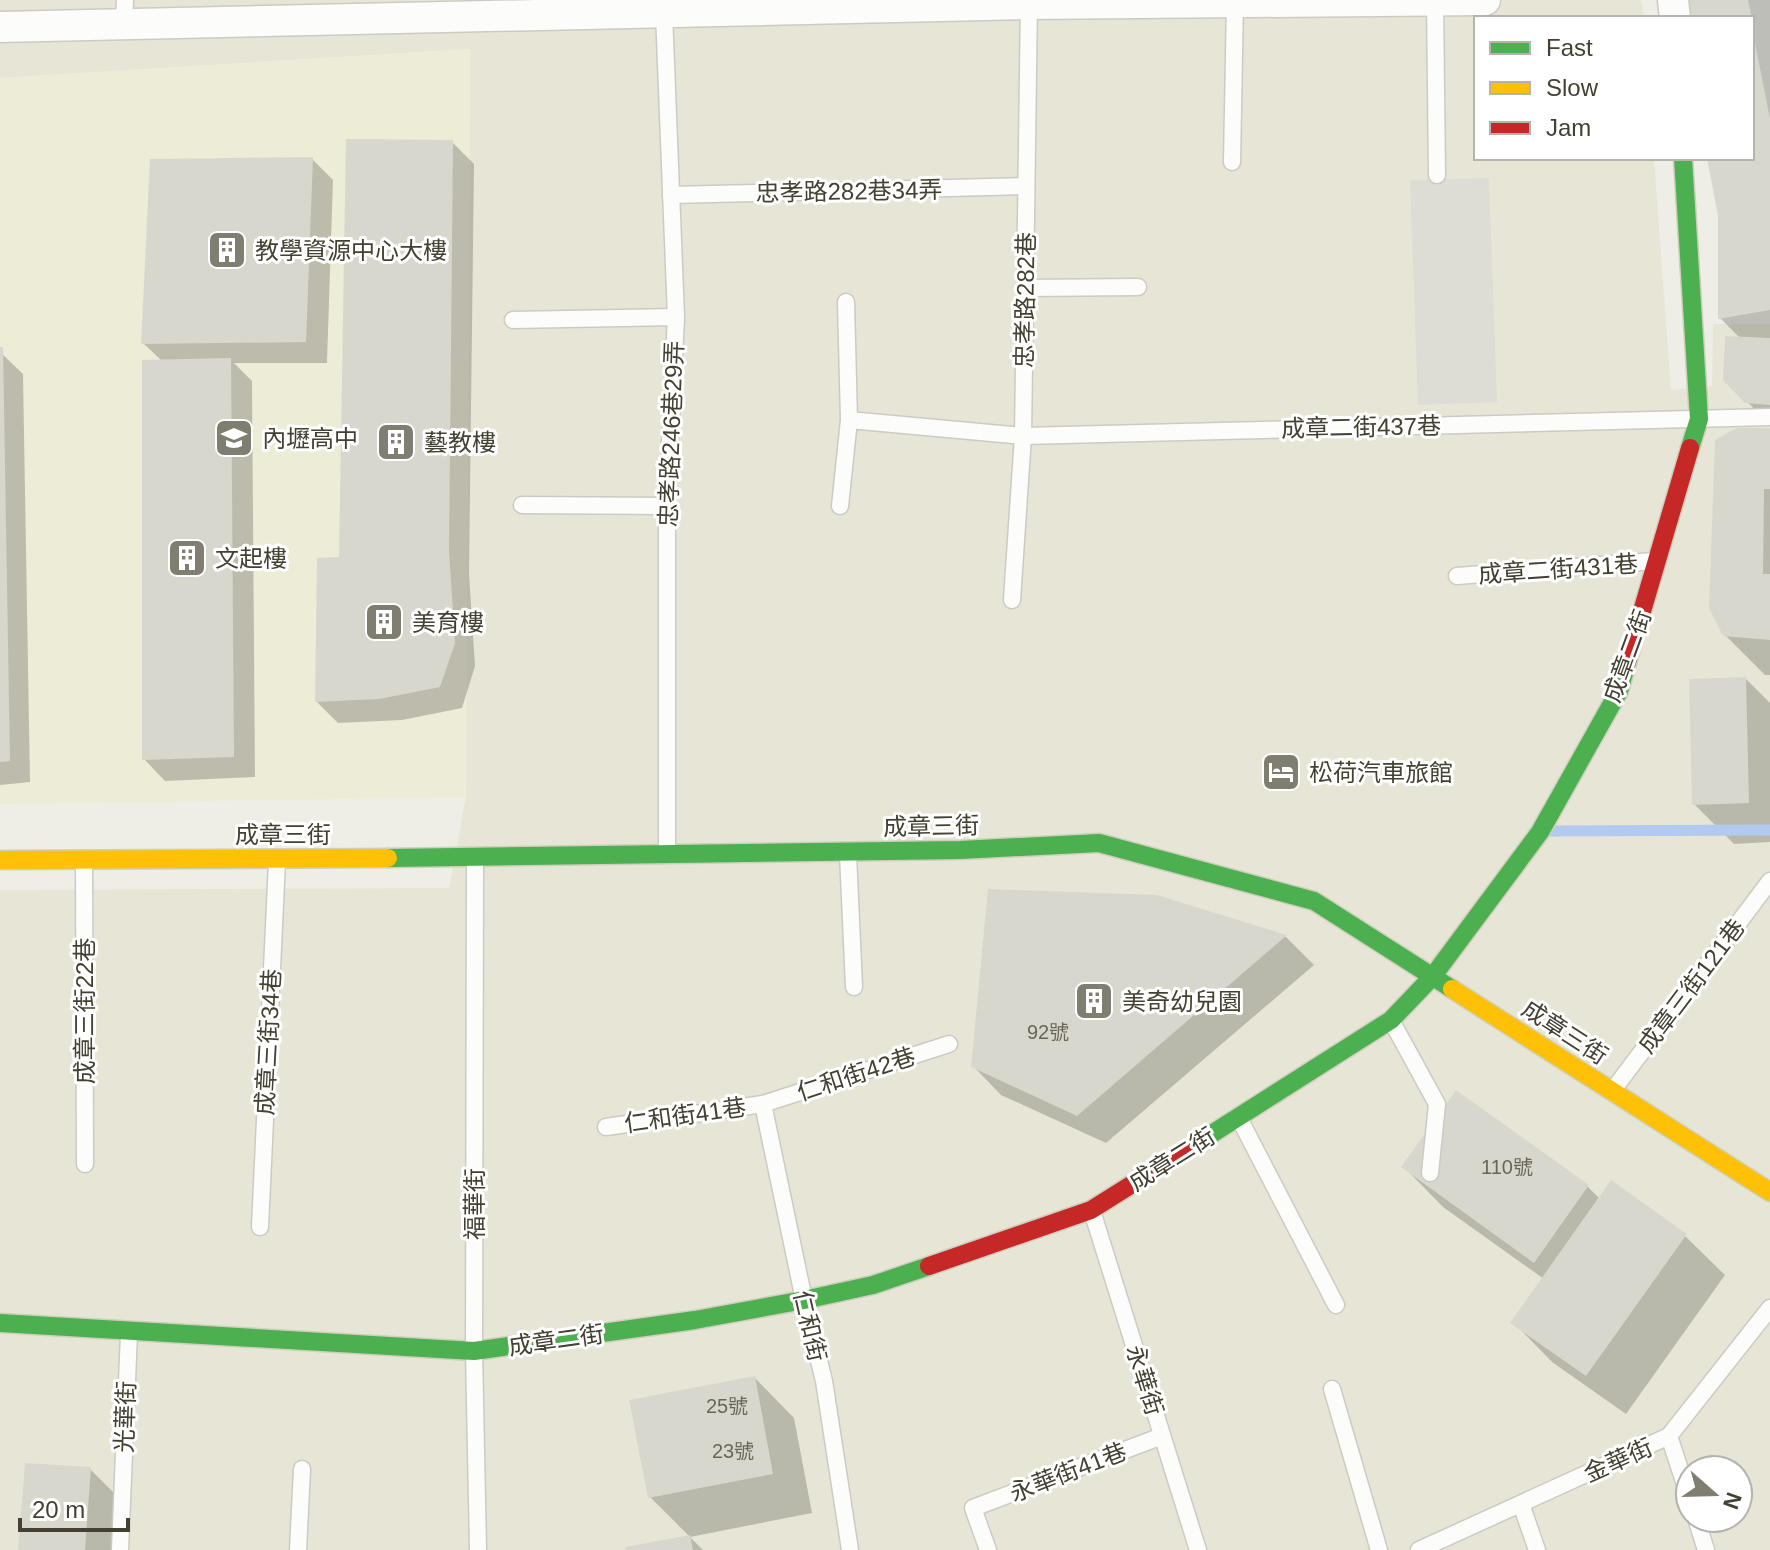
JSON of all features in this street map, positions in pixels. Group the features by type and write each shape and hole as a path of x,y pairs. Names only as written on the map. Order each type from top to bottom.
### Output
{"street":[{"path":"0,27 124,13 329,9 497,8 664,13 1029,2 1485,0"},
{"name":"成章二街","path":"0,1323 474,1351 695,1320 873,1285 1091,1210 1391,1020 1433,976 1540,832 1619,691 1699,419 1683,160"},
{"name":"成章三街","path":"0,860 848,852 1099,843 1314,901 1770,1192"}],"lane":[{"path":"1435,0 1437,175"},
{"name":"忠孝路282巷","path":"1012,600 1023,436 1029,2"},
{"path":"1232,162 1235,2"},
{"name":"忠孝路246巷29弄","path":"664,13 676,317 667,506 667,854"},
{"name":"忠孝路282巷34弄","path":"671,195 1026,186"},
{"path":"1025,288 1138,287"},
{"path":"840,506 849,420 846,302"},
{"path":"513,320 676,317"},
{"name":"成章二街437巷","path":"849,420 1023,436 1770,417"},
{"path":"522,505 667,506"},
{"name":"成章二街431巷","path":"1457,576 1659,561"},
{"path":"848,852 854,987"},
{"name":"福華街","path":"475,857 474,1351 478,1550"},
{"name":"成章三街22巷","path":"84,858 85,1164"},
{"name":"成章三街34巷","path":"260,1227 277,858"},
{"name":"成章三街121巷","path":"1612,1091 1770,881"},
{"path":"1391,1020 1437,1104 1430,1173"},
{"name":"仁和街42巷","path":"763,1104 949,1044"},
{"name":"仁和街41巷","path":"606,1127 763,1104"},
{"name":"仁和街","path":"763,1104 824,1381 850,1550"},
{"path":"1239,1118 1336,1305"},
{"name":"永華街","path":"1091,1210 1198,1550"},
{"name":"金華街","path":"1419,1550 1669,1436 1770,1308"},
{"name":"光華街","path":"120,1550 129,1331"},
{"path":"1332,1389 1379,1550"},
{"name":"永華街41巷","path":"988,1550 973,1508 1162,1436"},
{"path":"1669,1436 1675,1454"},
{"path":"298,1550 302,1469"},
{"path":"1521,1504 1537,1550"}],"shaded area":[{"path":"0,0 1641,0 1644,16 1474,16 1474,160 1654,160 1671,390 1712,386 1713,324 1770,324 1770,1550 0,1550 0,890 449,888 466,797 470,49 0,78"},
{"name":"內壢高中","path":"470,49 466,797 0,804 0,78"},
{"path":"1489,178 1497,402 1418,405 1410,180"}],"building":[{"path":"1679,0 1748,0 1752,16 1682,16"},
{"path":"1754,38 1770,119 1770,310 1718,319 1718,216 1707,160 1754,160"},
{"path":"346,139 453,140 449,551 455,643 440,687 379,699 315,702 317,558 339,557"},
{"name":"教學資源中心大樓","path":"313,157 306,342 141,344 150,159"},
{"path":"1725,336 1770,338 1770,405 1745,403 1723,380"},
{"path":"0,347 3,347 10,761 0,762"},
{"name":"文起樓","path":"231,358 234,757 142,760 142,360"},
{"path":"1737,428 1770,428 1770,489 1764,489 1763,574 1770,574 1770,640 1723,636 1709,608 1715,440"},
{"path":"1746,677 1749,803 1692,805 1689,679"},
{"name":"美奇幼兒園","path":"988,889 1157,895 1287,935 1077,1116 971,1067"},
{"path":"1456,1090 1589,1185 1534,1263 1401,1167"},
{"path":"1611,1180 1687,1234 1586,1376 1510,1323"},
{"path":"755,1376 773,1474 648,1498 629,1400"},
{"path":"25,1463 91,1467 85,1550 18,1550"},
{"path":"690,1535 693,1550 626,1550 625,1547"}],"waterway":[{"path":"1552,831 1770,830"}],"traffic: fast":[{"path":"1683,160 1699,419 1690,448"},
{"path":"1196,1144 1391,1020 1433,976 1540,832 1619,691 1628,659"},
{"path":"388,858 960,850 1099,843 1314,901 1452,989"},
{"path":"0,1323 474,1351 695,1320 804,1300 873,1285 929,1266"}],"traffic: slow":[{"path":"0,860 388,858"},
{"path":"1452,989 1770,1192"}],"traffic: jam":[{"path":"1628,659 1690,448"},
{"path":"929,1266 1091,1210 1196,1144"}],"place":[{"name":"教學資源中心大樓","path":"227,250"},
{"name":"內壢高中","path":"234,438"},
{"name":"藝教樓","path":"396,442"},
{"name":"文起樓","path":"187,558"},
{"name":"美育樓","path":"384,622"},
{"name":"松荷汽車旅館","path":"1281,772"},
{"name":"美奇幼兒園","path":"1094,1001"}]}
